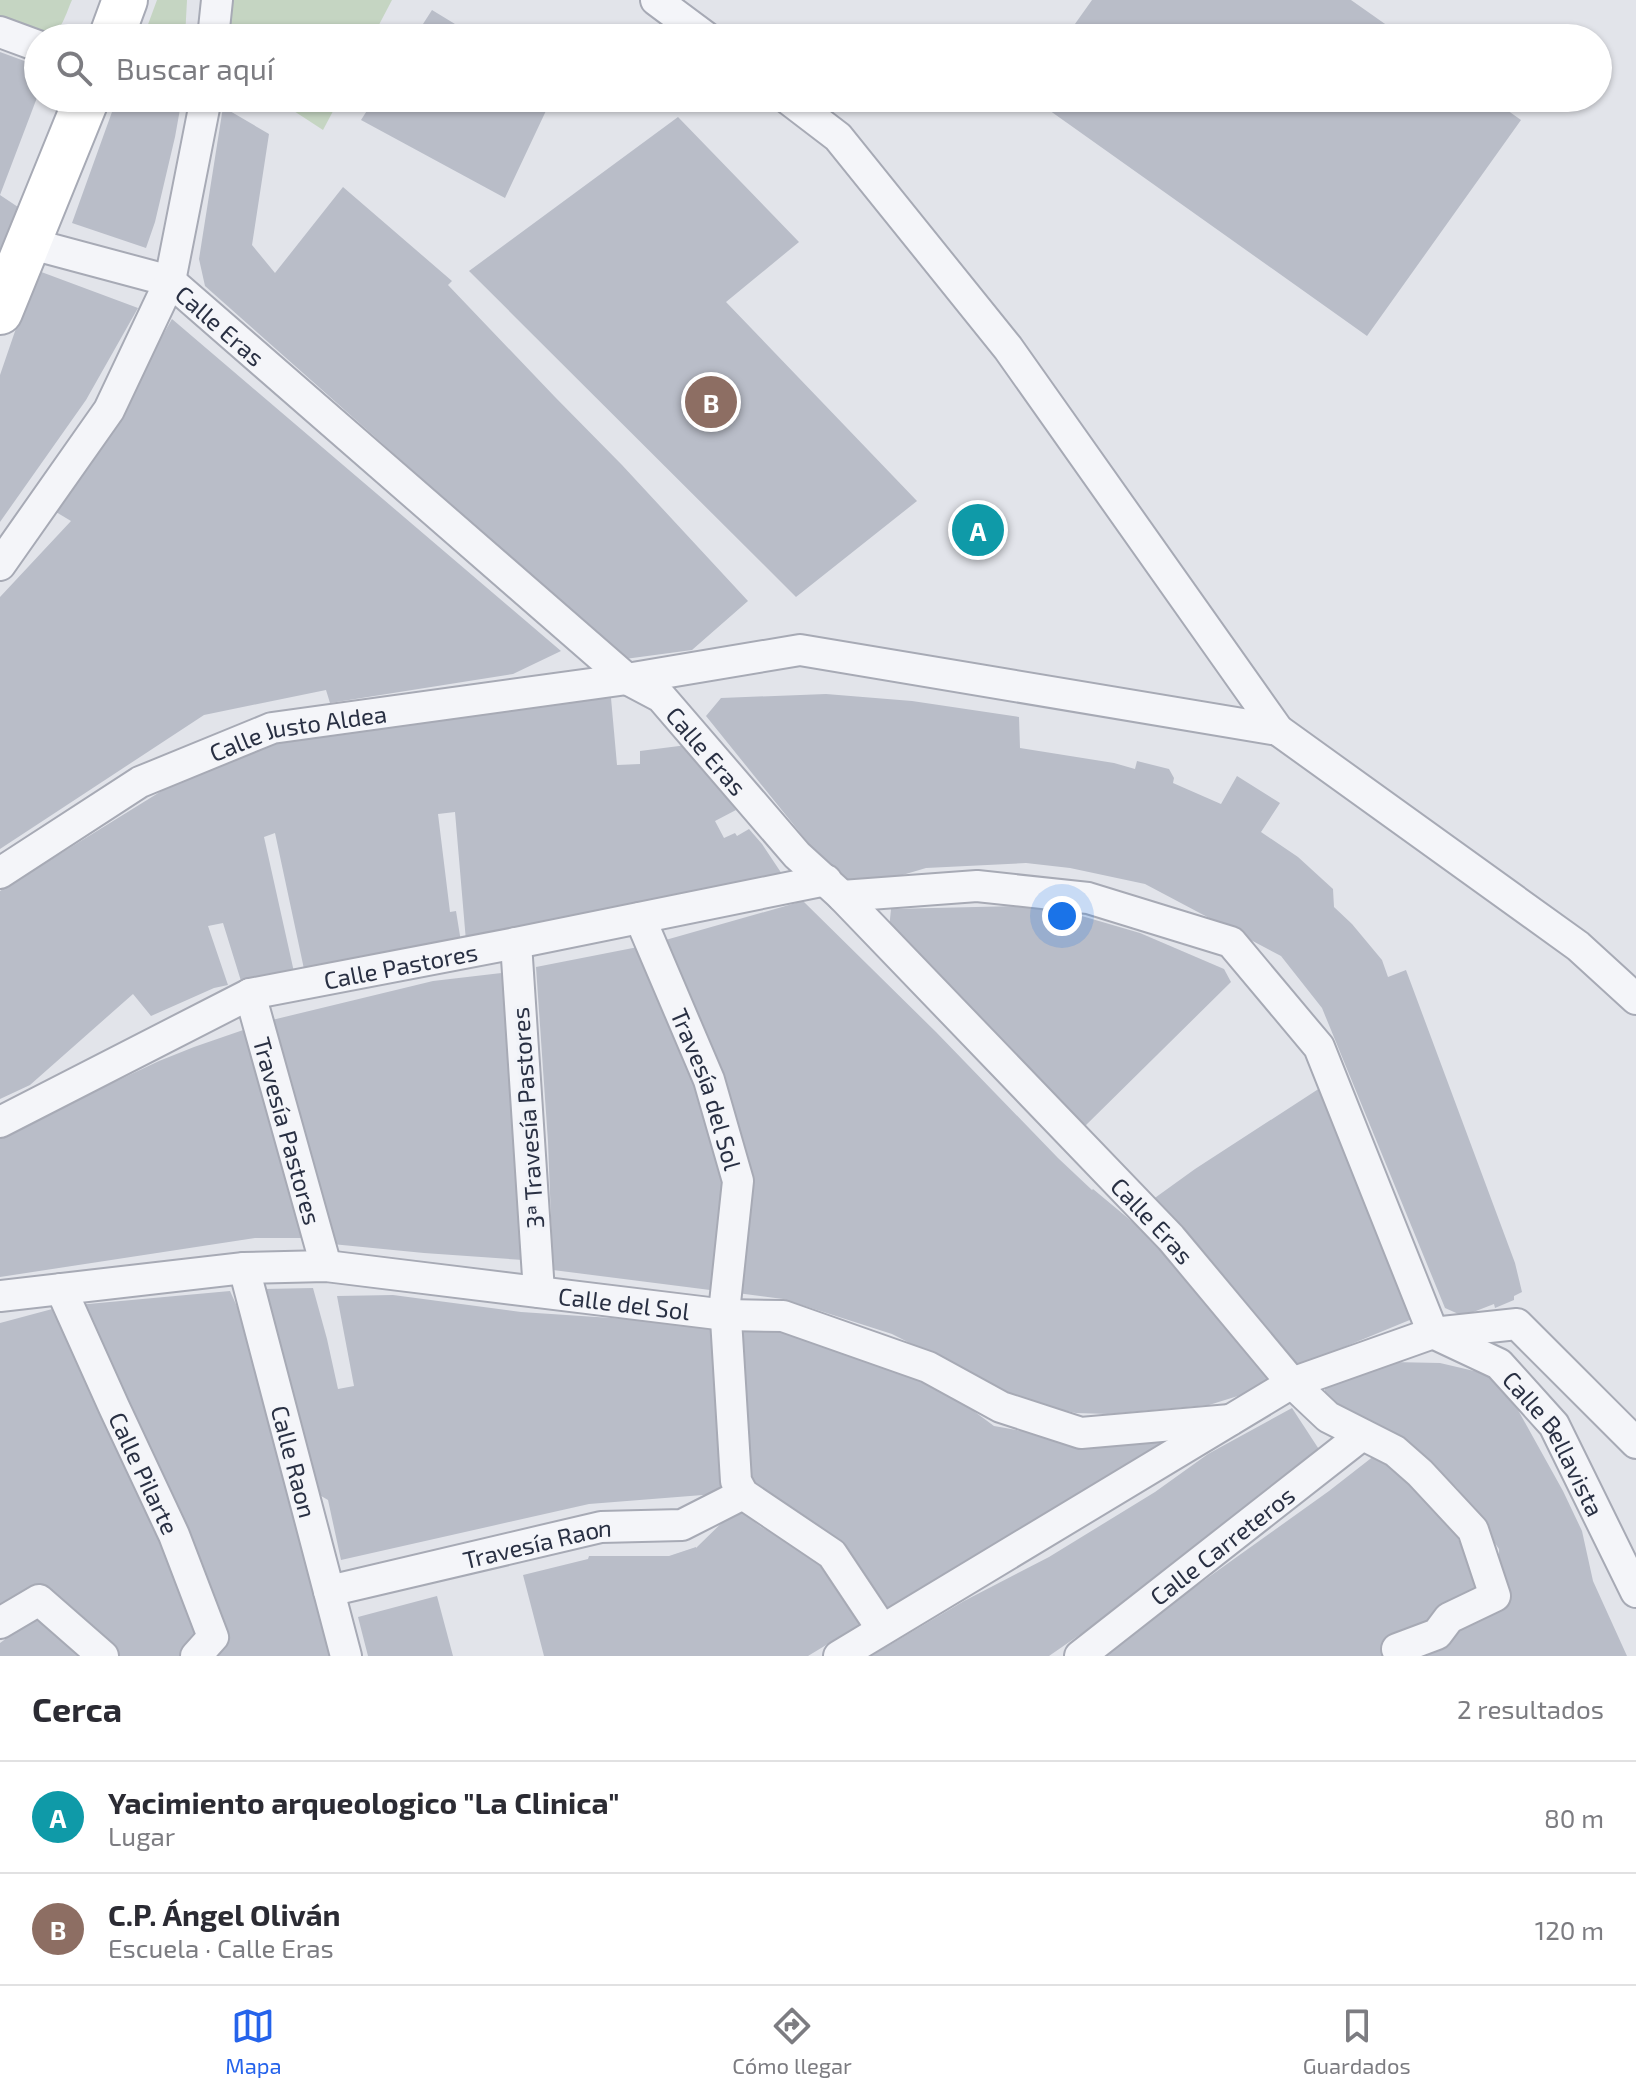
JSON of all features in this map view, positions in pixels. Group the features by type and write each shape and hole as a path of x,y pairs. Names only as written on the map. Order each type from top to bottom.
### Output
{"street":[{"path":"116,24 125,0"},
{"path":"214,24 217,0"},
{"path":"656,0 688,24"},
{"path":"0,32 24,41"},
{"path":"0,312 81,112"},
{"path":"0,565 109,410 170,281 203,112"},
{"path":"805,112 838,137 1008,348 1278,730 1578,946 1636,999"},
{"name":"Calle Eras","path":"28,243 170,281 627,679 661,697 797,855 834,888 1171,1238 1292,1383 1328,1417 1395,1451 1420,1473 1473,1530 1495,1596 1449,1618 1437,1634 1397,1649 1400,1656"},
{"name":"Calle Justo Aldea","path":"0,873 140,782 272,728 627,679 800,650 1278,730"},
{"name":"Calle Pastores","path":"0,1122 250,994 640,918 834,888 977,886 1088,898 1231,942 1319,1047 1433,1333"},
{"name":"Travesía del Sol","path":"640,918 709,1080 738,1181 725,1303 736,1481 743,1494"},
{"name":"3ª Travesía Pastores","path":"516,943 539,1292"},
{"name":"Travesía Pastores","path":"250,994 326,1266"},
{"name":"Calle del Sol","path":"0,1296 244,1268 326,1266 726,1315 783,1316 928,1367 1001,1407 1081,1433 1230,1420"},
{"name":"Calle Raon","path":"244,1268 346,1656"},
{"name":"Calle Pilarte","path":"61,1289 174,1535 213,1637 196,1656"},
{"path":"839,1656 1292,1383 1433,1333 1517,1324 1636,1443"},
{"name":"Calle Bellavista","path":"1433,1333 1499,1364 1554,1425 1636,1592"},
{"name":"Calle Carreteros","path":"1080,1656 1362,1435"},
{"path":"743,1494 832,1554 882,1629"},
{"name":"Travesía Raon","path":"329,1591 601,1527 682,1525 743,1494"},
{"path":"0,1623 39,1600 103,1656"}],"green space":[{"path":"0,0 72,0 61,24 24,24 24,27 0,18"},
{"path":"157,0 187,0 186,24 148,24"},
{"path":"218,0 392,0 379,24 224,24"},
{"path":"295,112 333,112 323,130"}],"building":[{"path":"1092,0 1351,0 1385,24 1075,24"},
{"path":"432,10 455,24 423,24"},
{"path":"0,52 24,61 24,112 32,112 0,195"},
{"path":"112,112 179,112 155,222 146,248 72,223"},
{"path":"222,112 232,112 269,134 252,245 275,273 343,187 452,281 448,285 748,601 692,650 625,659 205,286 199,259"},
{"path":"366,112 545,112 505,198 361,120"},
{"path":"1052,112 1510,112 1521,120 1367,336"},
{"path":"678,117 799,242 726,302 917,501 796,597 469,271"},
{"path":"0,195 18,207 0,253"},
{"path":"36,270 138,308 86,400 0,522 0,375"},
{"path":"172,319 561,651 513,674 330,703 326,690 204,715 0,849 0,597 71,521 56,512 108,431"},
{"path":"826,694 912,701 1019,717 1020,748 1135,769 1137,761 1169,769 1173,783 1221,804 1237,776 1280,803 1261,832 1298,857 1333,889 1334,907 1382,960 1388,977 1406,970 1515,1263 1522,1292 1514,1296 1514,1300 1495,1308 1494,1304 1463,1316 1445,1308 1322,1008 1281,956 1145,884 1070,868 1026,863 926,868 852,890 818,855 706,716 721,698"},
{"path":"611,698 617,765 640,764 640,751 687,745 736,810 715,821 724,838 735,833 737,836 749,829 786,880 466,941 455,812 438,814 450,912 456,911 461,942 304,969 275,833 264,837 294,972 241,981 223,923 208,926 228,985 214,988 151,1016 133,994 30,1085 0,1099 0,891 168,787 272,744 481,708"},
{"path":"803,901 1058,1158 1153,1239 1224,1323 1270,1386 1209,1405 1108,1414 1076,1413 1013,1399 892,1334 783,1299 737,1293 749,1194 662,941"},
{"path":"1022,906 1068,912 1140,933 1224,969 1231,982 1082,1129 889,929 891,909"},
{"path":"638,947 707,1098 729,1187 718,1291 553,1270 536,967"},
{"path":"510,972 523,1260 332,1244 272,1020 433,981"},
{"path":"249,1028 311,1238 255,1238 0,1277 0,1136 159,1061"},
{"path":"1320,1088 1417,1317 1298,1366 1152,1200"},
{"path":"313,1288 338,1389 354,1386 337,1296 393,1295 521,1312 717,1325 728,1493 589,1504 341,1560 328,1500 316,1493 263,1289"},
{"path":"230,1291 262,1386 335,1656 208,1656 77,1305"},
{"path":"56,1308 204,1634 182,1656 115,1656 36,1587 0,1611 0,1323"},
{"path":"736,1326 783,1329 933,1381 994,1426 1028,1432 1156,1434 1163,1452 898,1602 900,1606 886,1614 758,1497 748,1466"},
{"path":"1392,1362 1440,1363 1487,1374 1518,1410 1582,1531 1593,1581 1627,1656 1406,1656 1499,1585 1499,1549 1457,1488 1430,1465 1325,1398 1325,1389 1356,1370"},
{"path":"1292,1408 1324,1457 1156,1582 1049,1656 871,1656 964,1601 1049,1557 1155,1492 1208,1454"},
{"path":"1379,1452 1467,1533 1458,1539 1486,1592 1395,1656 1103,1656 1139,1627"},
{"path":"737,1508 761,1527 829,1560 869,1619 808,1656 544,1656 523,1575 588,1559 589,1556 669,1556 696,1548"},
{"path":"437,1596 453,1656 368,1656 358,1617"},
{"path":"40,1614 89,1656 0,1656 0,1643"}],"place":[{"name":"C.P. Ángel Oliván","path":"711,402"},
{"name":"Yacimiento arqueologico \"La Clinica\"","path":"978,530"}]}
